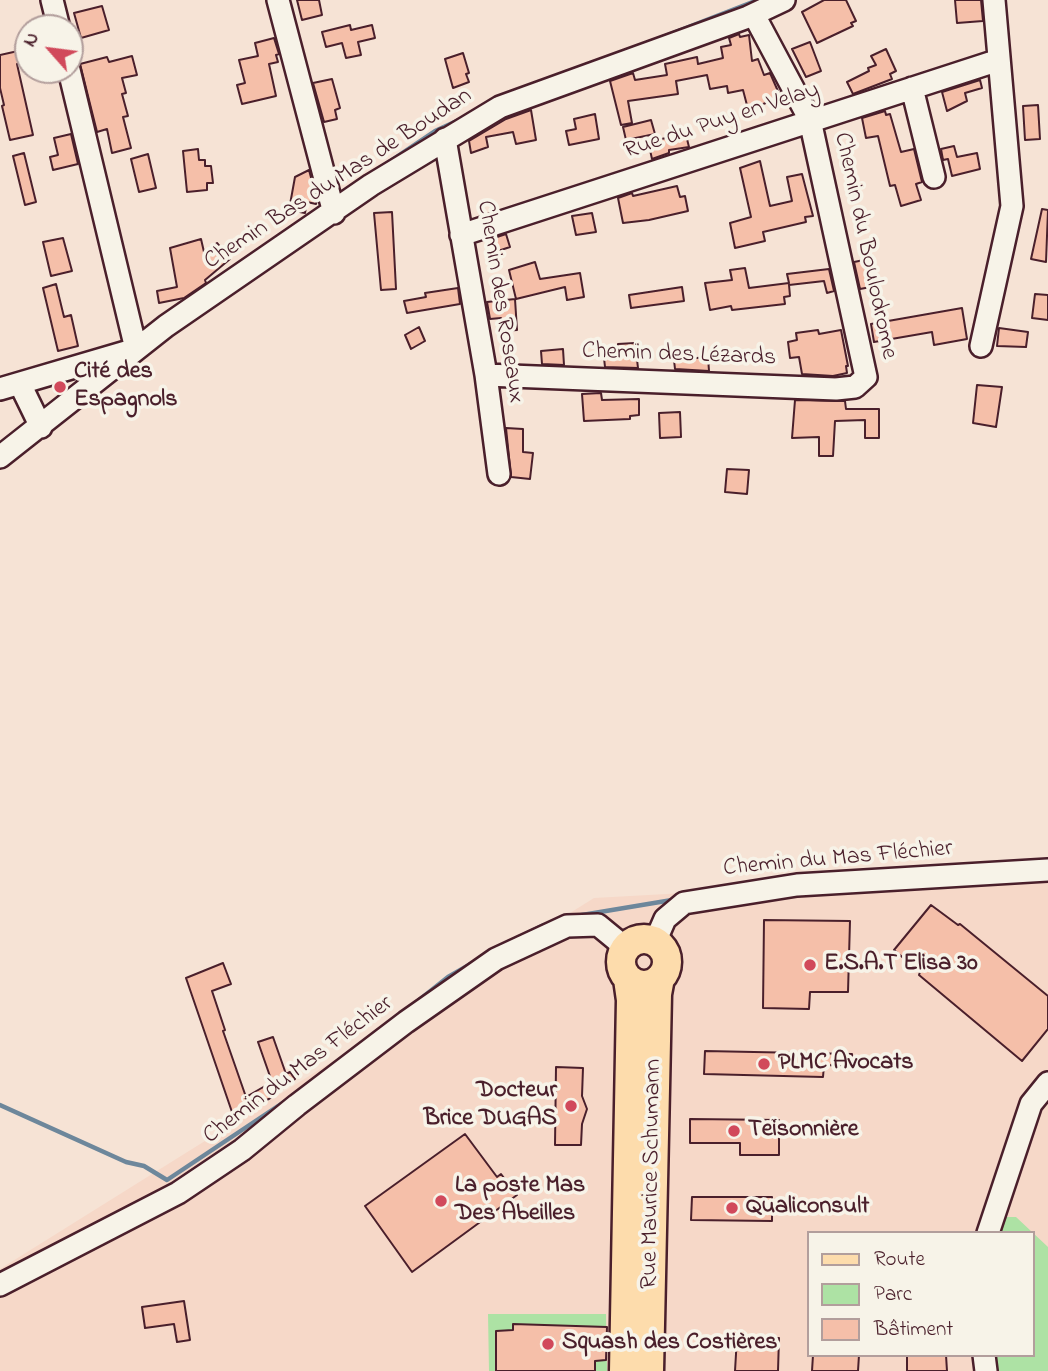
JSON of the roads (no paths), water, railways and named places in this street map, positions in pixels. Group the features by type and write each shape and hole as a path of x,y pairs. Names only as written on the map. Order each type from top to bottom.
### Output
{"main road":[{"path":"639,940 655,942 666,957 666,965 660,978 646,985 628,979 621,964 621,956 626,948 639,940"},
{"name":"Rue Maurice Schumann","path":"649,1371 657,993 660,978"},
{"name":"Rue Maurice Schumann","path":"624,1371 632,1000 628,979"}],"street":[{"path":"278,0 334,213"},
{"name":"Chemin Bas du Mas de Boudan","path":"0,457 136,349 371,185 445,139 500,107 754,15 784,0"},
{"path":"981,346 1012,206 994,0"},
{"name":"Chemin du Boulodrome","path":"754,15 810,120 866,377"},
{"name":"Rue du Puy en Velay","path":"461,235 999,60"},
{"path":"41,427 10,387 136,349 72,84"},
{"path":"912,88 934,177"},
{"name":"Chemin des Roseaux","path":"445,139 486,374 499,474"},
{"name":"Chemin des Lézards","path":"486,374 836,388 855,387 866,377"},
{"name":"Chemin du Mas Fléchier","path":"655,942 664,919 684,902 797,885 1048,870"},
{"name":"Chemin du Mas Fléchier","path":"0,1286 178,1193 242,1150 406,1022 496,959 566,926 598,925 626,948"},
{"path":"989,1231 1031,1104 1048,1083"}],"waterway":[{"path":"655,40 758,0"},
{"path":"380,168 435,131 459,120"},
{"path":"576,916 678,899"},
{"path":"505,944 544,925"},
{"path":"414,1004 448,977 476,961"},
{"path":"0,1105 126,1162 144,1166 167,1180 290,1098"}],"place":[{"name":"Cité des Espagnols","path":"60,387"},
{"name":"E.S.A.T Elisa 30","path":"810,965"},
{"name":"PLMC Avocats","path":"764,1064"},
{"name":"Docteur Brice DUGAS","path":"571,1106"},
{"name":"Teisonnière","path":"734,1131"},
{"name":"La poste Mas Des Abeilles","path":"441,1201"},
{"name":"Qualiconsult","path":"732,1208"},
{"name":"Squash des Costières","path":"548,1344"}]}
